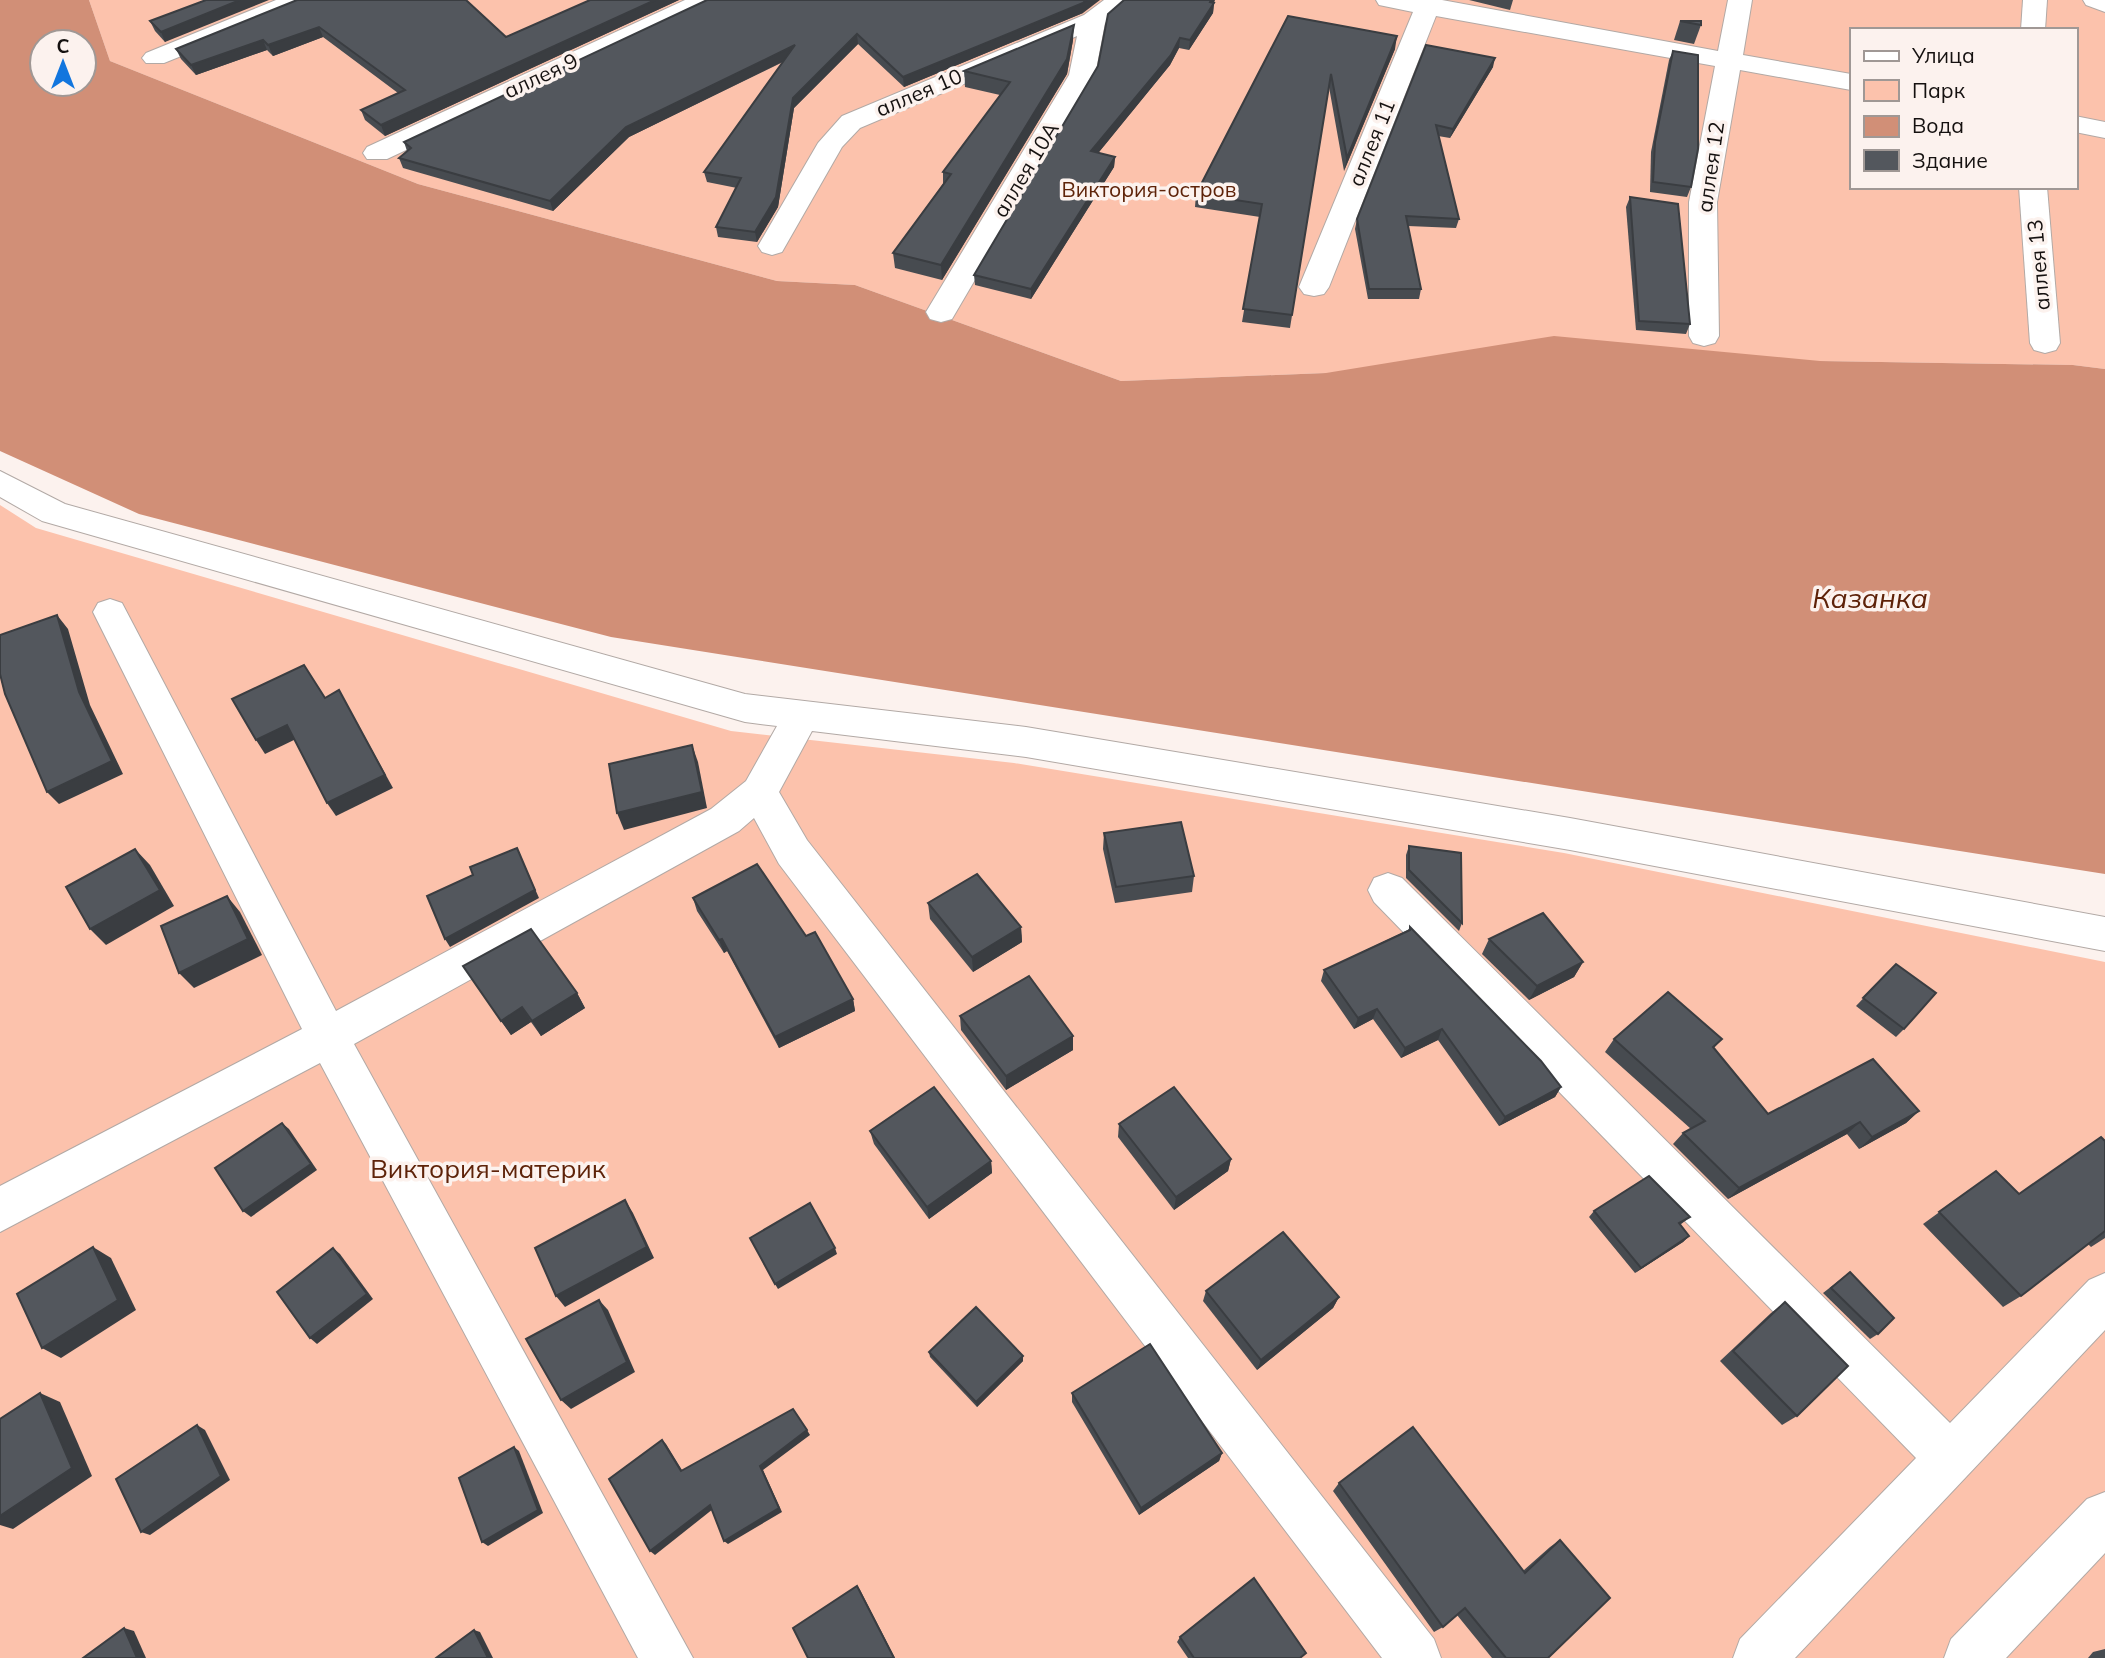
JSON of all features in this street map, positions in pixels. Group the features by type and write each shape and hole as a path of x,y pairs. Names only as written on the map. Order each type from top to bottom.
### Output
{"lane":[{"path":"155,58 298,0"},
{"name":"аллея 9","path":"377,153 705,0"},
{"name":"аллея 10","path":"772,246 831,143 851,122 1093,20 1119,0"},
{"path":"1388,0 1428,4 1850,82"},
{"name":"аллея 12","path":"1704,336 1703,202 1741,0"},
{"path":"2033,28 2035,0"},
{"path":"2095,0 2105,5"},
{"name":"аллея 11","path":"1314,287 1428,4"},
{"name":"аллея 10А","path":"940,312 1082,75 1093,20"},
{"path":"2077,124 2105,130"},
{"name":"аллея 13","path":"2033,189 2045,343"},
{"path":"0,482 54,513 67,517 745,708 1040,745 1570,834 2105,934"},
{"path":"110,612 328,1037 667,1658"},
{"path":"0,1210 328,1037 725,820 759,792 802,715"},
{"path":"759,792 793,852 1415,1658"},
{"path":"1388,890 1949,1457"},
{"path":"1759,1658 2105,1296"},
{"path":"1969,1658 2105,1517"}],"green space":[{"name":"Виктория-остров","path":"89,0 2105,0 2105,369 2073,365 1820,361 1326,373 1121,381 855,285 777,281 418,184 110,61"},
{"name":"Виктория-материк","path":"0,505 36,528 731,731 1014,763 1564,853 2105,962 2105,1658 0,1658"}],"water":[{"name":"Казанка","path":"0,0 89,0 110,61 418,184 777,281 855,285 1121,381 1326,373 1554,336 1820,361 2073,365 2105,369 2105,874 611,637 139,514 0,451"}],"building":[{"path":"206,0 240,0 161,32 150,21"},
{"path":"297,0 466,0 506,37 590,0 655,0 381,125 361,110 405,90 319,27 268,45 263,40 191,65 176,49"},
{"path":"707,0 1086,0 903,77 857,34 793,98 776,197 755,232 716,227 741,178 704,172 795,45 626,127 550,201 399,158 411,148 404,142"},
{"path":"1124,0 1211,0 1210,2 1214,3 1190,40 1180,38 1171,55 1091,151 1115,157 1031,289 974,275 1098,66 1108,14"},
{"path":"1288,16 1397,36 1347,158 1331,74 1292,315 1243,309 1262,204 1196,194"},
{"path":"1680,21 1701,21 1701,25"},
{"path":"1074,25 1067,59 941,265 893,253 951,174 943,172 1010,82 964,71"},
{"path":"1426,45 1495,58 1453,129 1436,125 1459,219 1406,216 1421,289 1369,289 1357,219"},
{"path":"1673,51 1698,55 1698,149 1691,187 1653,182 1655,142"},
{"path":"1630,197 1678,204 1690,324 1639,321"},
{"path":"57,615 79,692 112,761 47,792 5,694 0,674 0,635"},
{"path":"304,665 325,698 339,690 385,775 327,803 287,725 256,740 232,699"},
{"path":"692,745 702,792 617,813 609,764"},
{"path":"1181,822 1194,876 1116,887 1104,833"},
{"path":"1409,846 1461,853 1462,923 1409,870"},
{"path":"517,848 535,890 445,939 427,896 473,875 470,867"},
{"path":"135,849 160,890 90,929 66,887"},
{"path":"757,864 806,936 815,932 853,999 775,1037 722,939 719,940 693,898"},
{"path":"977,874 1021,927 972,957 928,903"},
{"path":"227,896 248,939 179,973 161,926"},
{"path":"1543,913 1583,962 1537,986 1489,939"},
{"path":"1410,927 1541,1061 1561,1087 1505,1117 1442,1029 1405,1048 1377,1009 1358,1018 1324,970 1410,930"},
{"path":"531,929 577,993 532,1021 522,1007 501,1021 463,966"},
{"path":"1896,964 1936,993 1904,1029 1863,998"},
{"path":"1029,976 1073,1036 1006,1076 960,1016"},
{"path":"1668,992 1722,1039 1713,1047 1768,1114 1873,1059 1919,1111 1872,1137 1860,1122 1739,1188 1683,1133 1705,1121 1614,1039"},
{"path":"934,1087 991,1161 927,1207 870,1131"},
{"path":"1174,1087 1231,1159 1176,1197 1119,1124"},
{"path":"282,1123 311,1164 243,1211 215,1168"},
{"path":"2101,1137 2105,1141 2105,1231 2021,1296 1939,1212 1996,1171 2019,1194"},
{"path":"1649,1176 1690,1217 1679,1223 1689,1236 1641,1268 1594,1211"},
{"path":"625,1200 647,1247 556,1296 535,1248"},
{"path":"810,1203 835,1248 775,1284 750,1238"},
{"path":"1283,1232 1339,1297 1261,1360 1206,1291"},
{"path":"93,1247 118,1300 42,1348 17,1294"},
{"path":"333,1248 367,1294 310,1338 277,1292"},
{"path":"1850,1272 1894,1318 1878,1334 1831,1288"},
{"path":"599,1300 627,1362 561,1400 526,1339"},
{"path":"1785,1302 1848,1366 1797,1416 1733,1351"},
{"path":"976,1307 1023,1356 976,1402 929,1352"},
{"path":"1150,1344 1222,1453 1141,1508 1072,1393"},
{"path":"40,1393 72,1468 0,1516 0,1419"},
{"path":"793,1409 807,1430 760,1466 779,1508 724,1541 710,1505 650,1551 609,1479 662,1440 681,1471"},
{"path":"197,1425 221,1476 141,1532 116,1479"},
{"path":"1413,1427 1525,1573 1560,1540 1610,1598 1548,1658 1506,1658 1465,1608 1443,1627 1339,1483"},
{"path":"514,1447 538,1510 482,1542 459,1478"},
{"path":"1254,1578 1306,1653 1300,1658 1194,1658 1180,1637"},
{"path":"857,1586 894,1658 808,1658 793,1628"},
{"path":"124,1628 137,1658 83,1658"},
{"path":"474,1630 488,1658 436,1658"}]}
